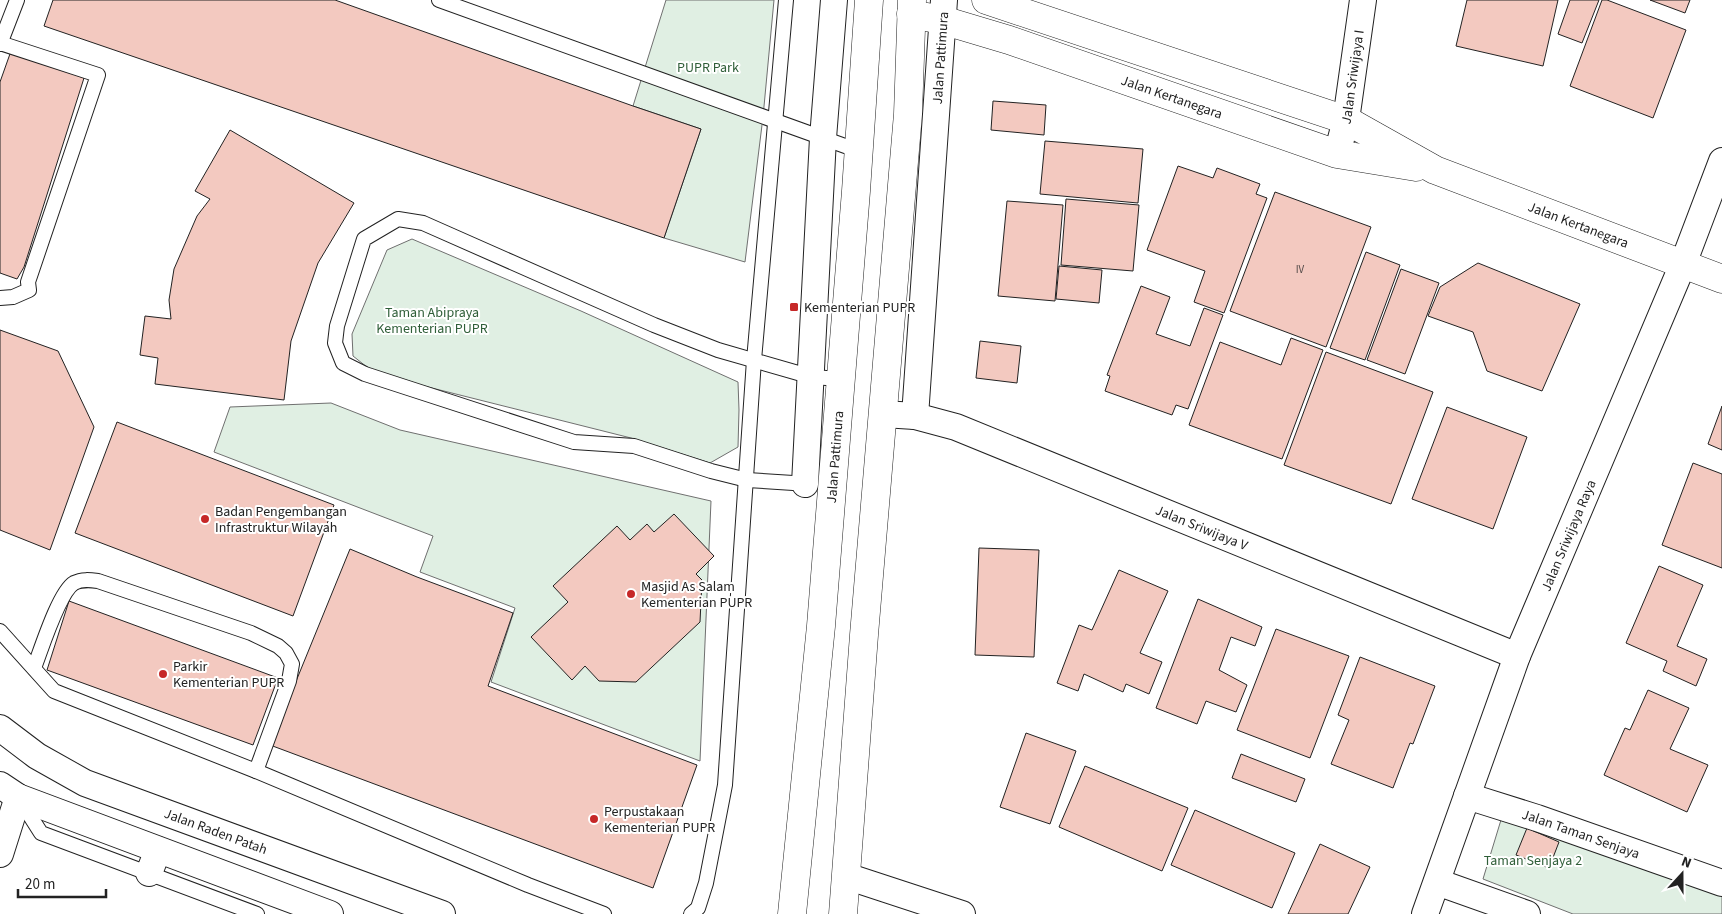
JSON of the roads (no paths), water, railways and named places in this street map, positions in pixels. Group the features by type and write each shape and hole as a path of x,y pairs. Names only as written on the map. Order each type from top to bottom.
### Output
{"main road":[{"name":"Jalan Pattimura","path":"792,914 821,626 859,151 869,0"},
{"name":"Jalan Kertanegara","path":"986,0 1346,120 1435,170 1722,279"},
{"name":"Jalan Pattimura","path":"843,914 864,635 908,114 911,7"},
{"name":"Jalan Kertanegara","path":"911,7 943,10 1009,40 1337,154 1435,170"}],"street":[{"name":"Jalan Pattimura","path":"805,484 824,138 834,0"},
{"name":"Jalan Sriwijaya I","path":"1337,154 1346,120 1363,0"},
{"name":"Jalan Pattimura","path":"915,416 943,10"},
{"name":"Jalan Sriwijaya Raya","path":"1425,914 1517,656 1683,264 1722,161"},
{"name":"Jalan Sriwijaya V","path":"883,414 915,416 956,427 1517,656"},
{"name":"Jalan Raden Patah","path":"0,728 37,756 85,783 442,914"},
{"path":"0,854 9,791 154,862 330,914"},
{"name":"Jalan Taman Senjaya","path":"1467,796 1537,818 1722,883"},
{"path":"846,876 962,914"},
{"path":"1437,882 1527,914"}],"lane":[{"path":"0,298 13,297 29,290 28,282 98,75 0,43 17,0"},
{"path":"439,0 859,151"},
{"path":"691,914 698,908 706,883 725,785 771,120 786,0"},
{"path":"832,485 747,480 711,471 634,446 574,442 366,374 343,363 335,343 337,326 364,238 398,219 423,224 654,326 718,350 812,377 841,379"},
{"path":"34,668 66,590 74,583 83,580 98,581 251,633 278,646 286,653 292,664 289,681 256,771"},
{"path":"0,631 54,691 256,771 528,885 604,914"},
{"path":"154,862 236,910 257,914"}],"place":[{"name":"Kementerian PUPR","path":"794,307"},
{"name":"Badan Pengembangan Infrastruktur Wilayah","path":"205,519"},
{"name":"Masjid As Salam Kementerian PUPR","path":"631,594"},
{"name":"Parkir Kementerian PUPR","path":"163,674"},
{"name":"Perpustakaan Kementerian PUPR","path":"594,819"}],"park label":[{"name":"PUPR Park","path":"708,67"},
{"name":"Taman Abipraya Kementerian PUPR","path":"432,320"},
{"name":"Taman Senjaya 2","path":"1533,860"}]}
